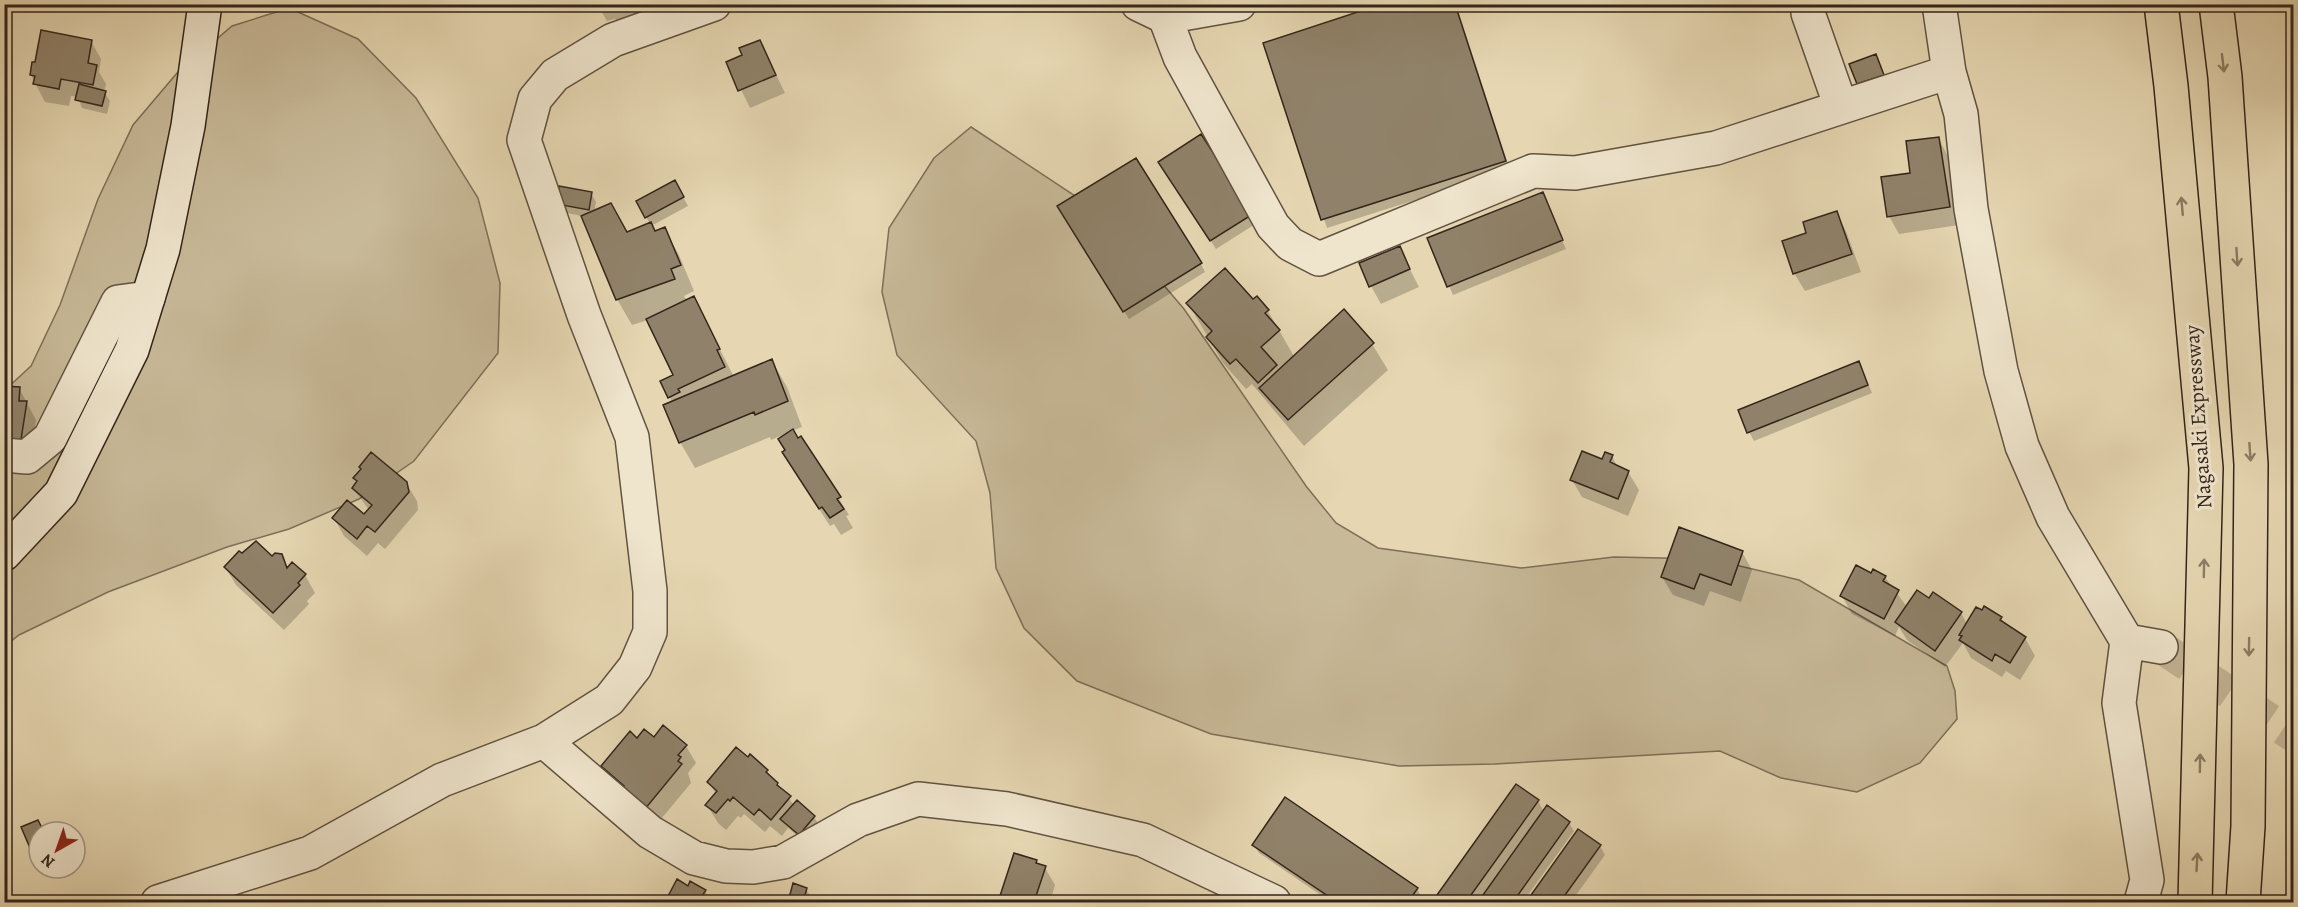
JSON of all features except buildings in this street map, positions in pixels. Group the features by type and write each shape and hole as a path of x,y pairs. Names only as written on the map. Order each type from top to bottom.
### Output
{"highway":[{"name":"Nagasaki Expressway","path":"2161,4 2172,86 2206,468 2195,903"},
{"path":"2216,4 2225,77 2251,464 2247,826 2243,903"}],"street":[{"path":"4,554 60,493 132,350 163,249 188,126 205,4"},
{"path":"158,903 310,853 442,780 544,741 609,700 635,667 650,632 650,591 632,437 584,315 525,140 535,99 555,75 613,40 714,4"},
{"path":"1239,4 1151,11 1180,57 1273,226 1290,244 1319,259 1533,171 1575,173 1716,148 1949,72"},
{"path":"1939,4 1949,72 1961,114 1971,208 1999,360 2022,446 2054,516 2127,641 2119,703 2147,880 2141,903"},
{"path":"1808,13 1841,107"},
{"path":"4,455 27,457 50,438 118,302 148,298"},
{"path":"2127,641 2161,647"},
{"path":"544,741 651,832 694,858 726,866 753,867 783,862 858,820 918,800 1007,809 1143,840 1274,903"}],"shaded area":[{"path":"289,8 358,39 416,98 478,198 500,283 498,353 414,461 359,499 289,529 227,547 108,592 19,635 5,646 5,390 31,366 60,305 98,199 133,125 177,73 232,26"},
{"path":"971,127 1104,215 1184,309 1306,486 1336,523 1378,548 1521,568 1614,557 1710,559 1799,580 1947,666 1955,691 1957,719 1920,763 1857,792 1781,778 1720,751 1495,764 1399,766 1211,734 1077,681 1024,628 996,568 990,493 976,441 897,355 882,292 889,228 934,158"}],"tunnel":[{"path":"2161,647 2294,736"}]}
